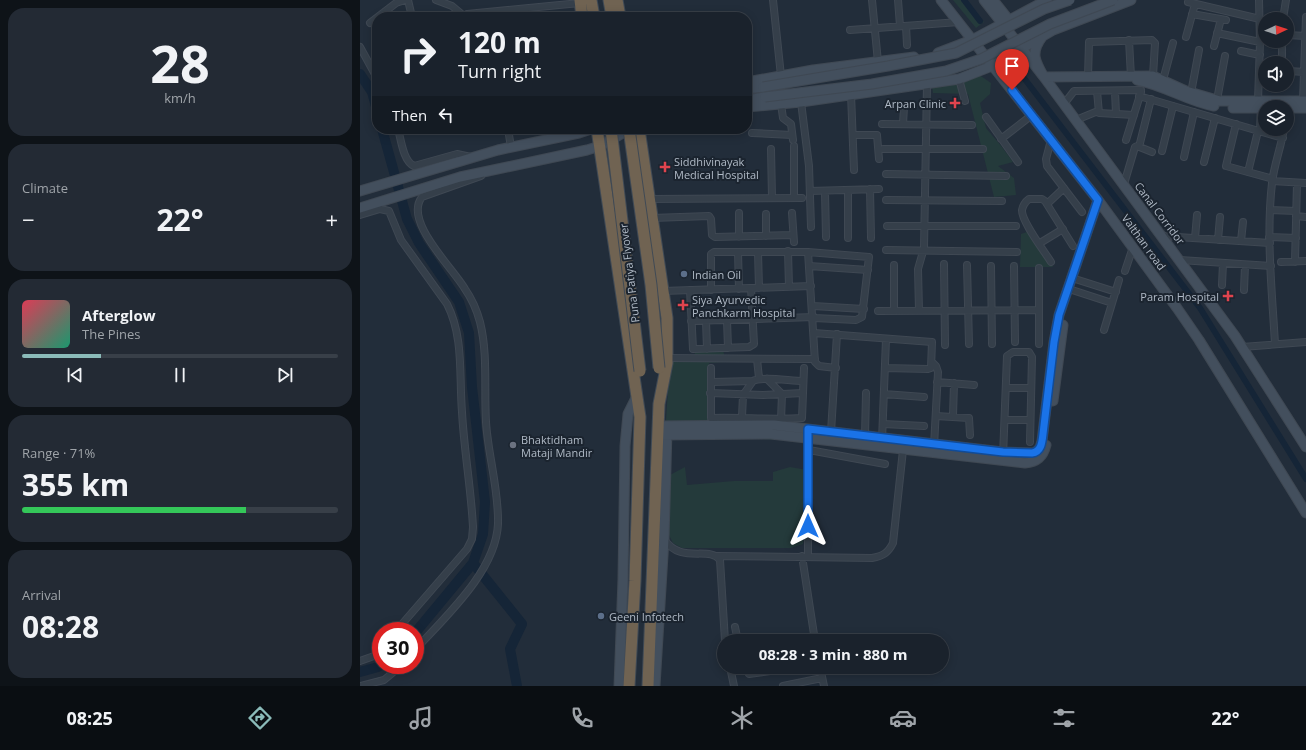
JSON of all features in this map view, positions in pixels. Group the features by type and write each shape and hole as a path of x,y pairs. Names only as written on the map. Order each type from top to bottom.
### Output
{"highway":[{"path":"609,0 611,12"},
{"path":"617,0 619,12"},
{"path":"583,12 584,1"},
{"path":"584,1 591,12"},
{"path":"599,134 640,417 635,581 629,686"},
{"name":"Puna Patiya Flyover","path":"611,134 640,371 640,417"},
{"name":"Puna Patiya Flyover","path":"631,134 651,285 659,368 659,404"},
{"path":"640,134 667,325 667,358 659,404 662,431 655,640 648,686"}],"main road":[{"name":"Valthan road","path":"941,0 1098,200 1133,247 1199,340 1306,513"},
{"name":"Canal Corridor","path":"984,0 1005,21 1021,48 1180,260 1242,347 1306,447"},
{"path":"993,0 1005,21"},
{"path":"752,81 939,53 972,40 1005,21 1047,0"},
{"path":"752,88 956,53 1044,9 1070,0"},
{"path":"752,99 872,84 946,71 981,59 1050,24 1113,0"},
{"path":"752,107 801,102 959,79 992,66 1043,36 1131,0"},
{"path":"1043,36 1037,43 1034,59 1044,77 1153,76 1191,93 1217,100 1258,105"},
{"path":"1129,77 1209,105 1230,108 1258,105"},
{"path":"1294,106 1305,103"},
{"path":"360,191 471,157 574,134"},
{"path":"360,208 460,177 587,150 600,146 621,134"},
{"path":"808,433 1003,457 1031,462 1042,456 1045,449 1065,301 1098,200"},
{"path":"619,686 623,579 625,446 628,414 636,396"},
{"path":"662,431 770,434 831,432 865,437 903,450 934,449"},
{"path":"655,686 655,640 664,539 660,510"}],"street":[{"path":"386,12 396,4 407,0 411,12"},
{"path":"436,0 452,6 459,12"},
{"path":"536,0 537,7"},
{"path":"773,0 781,76"},
{"path":"872,0 878,62"},
{"path":"898,0 907,45"},
{"path":"1259,0 1260,12"},
{"path":"1284,12 1286,0"},
{"path":"496,12 584,1"},
{"path":"1188,2 1258,19"},
{"path":"1186,37 1195,4"},
{"path":"1192,14 1223,20 1217,33 1214,46"},
{"path":"1305,103 1306,17"},
{"path":"850,30 959,22"},
{"path":"1217,33 1258,42"},
{"path":"1294,35 1305,36"},
{"path":"1129,40 1129,77"},
{"path":"1088,77 1089,42 1129,40 1154,41 1153,76"},
{"path":"1163,80 1172,43"},
{"path":"360,47 372,69"},
{"path":"1241,51 1260,55 1260,48"},
{"path":"1191,93 1199,50"},
{"path":"1217,100 1225,56"},
{"path":"1294,71 1305,72"},
{"path":"959,79 965,101"},
{"path":"1126,140 1144,81"},
{"path":"919,311 918,269 923,251 927,84"},
{"path":"1064,104 1074,91 1116,91 1140,93 1173,106 1258,131"},
{"path":"1097,91 1098,111"},
{"path":"1116,91 1116,114"},
{"path":"851,94 854,170"},
{"path":"1139,147 1152,99"},
{"path":"801,102 810,191 811,226"},
{"path":"780,104 783,118 791,124 793,140 794,198"},
{"path":"1162,151 1173,106"},
{"path":"904,107 904,124"},
{"path":"1098,111 1101,114 1134,115"},
{"path":"1076,120 1098,111"},
{"path":"1184,157 1194,112"},
{"path":"1002,139 1032,116"},
{"path":"986,117 1018,162"},
{"path":"1204,162 1215,118"},
{"path":"882,124 972,124"},
{"path":"1236,124 1226,166 1273,180 1306,184"},
{"path":"752,133 793,140"},
{"path":"400,134 407,158 410,164 414,166 457,154 471,157"},
{"path":"509,134 511,147"},
{"path":"853,135 877,135 879,159"},
{"path":"1248,172 1258,135"},
{"path":"1275,344 1270,210 1273,180 1283,138 1276,136"},
{"path":"1051,140 1046,162 1082,212"},
{"path":"1124,184 1135,147 1152,152"},
{"path":"771,148 772,198"},
{"path":"883,149 983,149"},
{"path":"424,640 462,598 485,565 494,546 498,522 486,422 484,350 480,322 466,289 436,250 420,224 416,209 417,203 422,197 428,194 500,169"},
{"path":"886,174 1006,176"},
{"path":"1295,262 1297,183"},
{"path":"1047,204 1064,188"},
{"path":"870,189 871,238"},
{"path":"810,191 879,189"},
{"path":"825,190 826,237"},
{"path":"848,190 848,238"},
{"path":"650,200 802,198"},
{"path":"1051,262 1025,220 1022,210 1024,203 1029,199 1042,199 1047,204 1073,246"},
{"path":"886,200 1002,201"},
{"path":"360,215 380,209 386,209 392,214 401,240 447,304 453,315 458,337 462,413 472,505 472,539 467,549 404,622"},
{"path":"1270,210 1306,217"},
{"path":"739,213 739,237"},
{"path":"652,218 710,216 712,236 766,236 793,238 792,213"},
{"path":"766,214 766,236"},
{"path":"1195,238 1197,215"},
{"path":"1218,240 1220,217"},
{"path":"1241,241 1243,222"},
{"path":"887,226 1016,226"},
{"path":"1040,243 1063,229"},
{"path":"1162,236 1241,241 1296,238"},
{"path":"1124,271 1133,247"},
{"path":"886,250 1017,252"},
{"path":"788,251 789,287"},
{"path":"691,321 814,317 860,319 864,309 870,260 867,256 808,252 712,252 711,290"},
{"path":"738,252 739,289"},
{"path":"758,252 759,288"},
{"path":"808,252 814,317 815,359 817,365 819,366 836,368"},
{"path":"1180,260 1271,266"},
{"path":"1281,262 1306,261"},
{"path":"1222,285 1223,263"},
{"path":"944,264 945,345"},
{"path":"894,265 894,311"},
{"path":"967,265 969,344"},
{"path":"1244,290 1245,265"},
{"path":"810,266 868,270"},
{"path":"991,266 992,344"},
{"path":"1014,266 1015,342"},
{"path":"1039,268 1039,344"},
{"path":"1072,278 1116,292"},
{"path":"1104,330 1119,280"},
{"path":"663,291 811,286"},
{"path":"690,290 693,349 707,349 752,346 750,288"},
{"path":"1069,289 1112,303"},
{"path":"813,306 864,309"},
{"path":"878,311 1039,310"},
{"path":"728,320 728,348"},
{"path":"706,321 707,349"},
{"path":"814,332 932,342 932,362 931,368 928,370 885,368"},
{"path":"831,432 837,334"},
{"path":"882,443 886,339"},
{"path":"1242,347 1306,342"},
{"path":"1003,457 1007,356 1012,352 1031,354 1030,442"},
{"path":"667,358 815,359"},
{"path":"742,417 743,395 756,380 758,359"},
{"path":"932,362 937,369 934,449"},
{"path":"711,368 711,418 742,417 781,420 802,418 804,368"},
{"path":"767,379 782,394 781,420"},
{"path":"712,382 767,379 788,382 804,381"},
{"path":"937,382 974,385"},
{"path":"953,416 954,383"},
{"path":"1006,388 1031,388"},
{"path":"710,393 743,395 803,392"},
{"path":"865,437 866,394"},
{"path":"884,394 924,396"},
{"path":"936,416 969,418 970,435"},
{"path":"1005,420 1030,420"},
{"path":"883,424 924,426"},
{"path":"808,433 809,450 805,556 814,634"},
{"path":"809,450 886,464"},
{"path":"664,539 669,547 676,551 717,556 872,558 882,556 888,552 893,543 903,450"},
{"path":"717,556 720,560 721,569 725,634"},
{"path":"735,627 736,634"},
{"path":"360,661 372,657"},
{"path":"360,686 384,680 391,674"},
{"path":"731,674 734,686"},
{"path":"821,674 824,686"},
{"path":"783,686 822,678"}],"green space":[{"path":"953,0 963,0 984,22 976,28"},
{"path":"978,74 991,83 990,94 980,103 986,128 1013,162 998,166 1014,178 1016,195 994,197 968,94 933,93 932,85"},
{"path":"1030,231 1053,267 1020,267 1021,234"},
{"path":"723,350 726,362 709,363 708,428 783,429 782,440 744,438 674,439 666,420 670,361 694,361 695,351"},
{"path":"685,467 687,485 734,481 773,481 773,472 790,467 807,470 803,544 791,548 682,548 673,543 668,533 670,475"}],"waterway":[{"path":"964,0 980,21"},
{"path":"1014,65 1200,308 1306,479"},
{"path":"360,74 372,92"},
{"path":"383,134 407,219 419,243 459,302 469,333 472,387 485,502 483,534 473,563 424,622"},
{"path":"473,563 522,624 510,649 517,686"},
{"path":"360,672 372,669"}],"place":[{"name":"Arpan Clinic","path":"955,103"},
{"name":"Siddhivinayak Medical Hospital","path":"665,167"},
{"name":"Indian Oil","path":"684,274"},
{"name":"Param Hospital","path":"1228,296"},
{"name":"Siya Ayurvedic Panchkarm Hospital","path":"683,305"},
{"name":"Bhaktidham Mataji Mandir","path":"513,445"},
{"name":"Geeni Infotech","path":"601,616"}],"route":[{"path":"808,526 808,429 897,441 1003,452 1035,453 1040,448 1059,315 1098,200 1012,90"}]}
